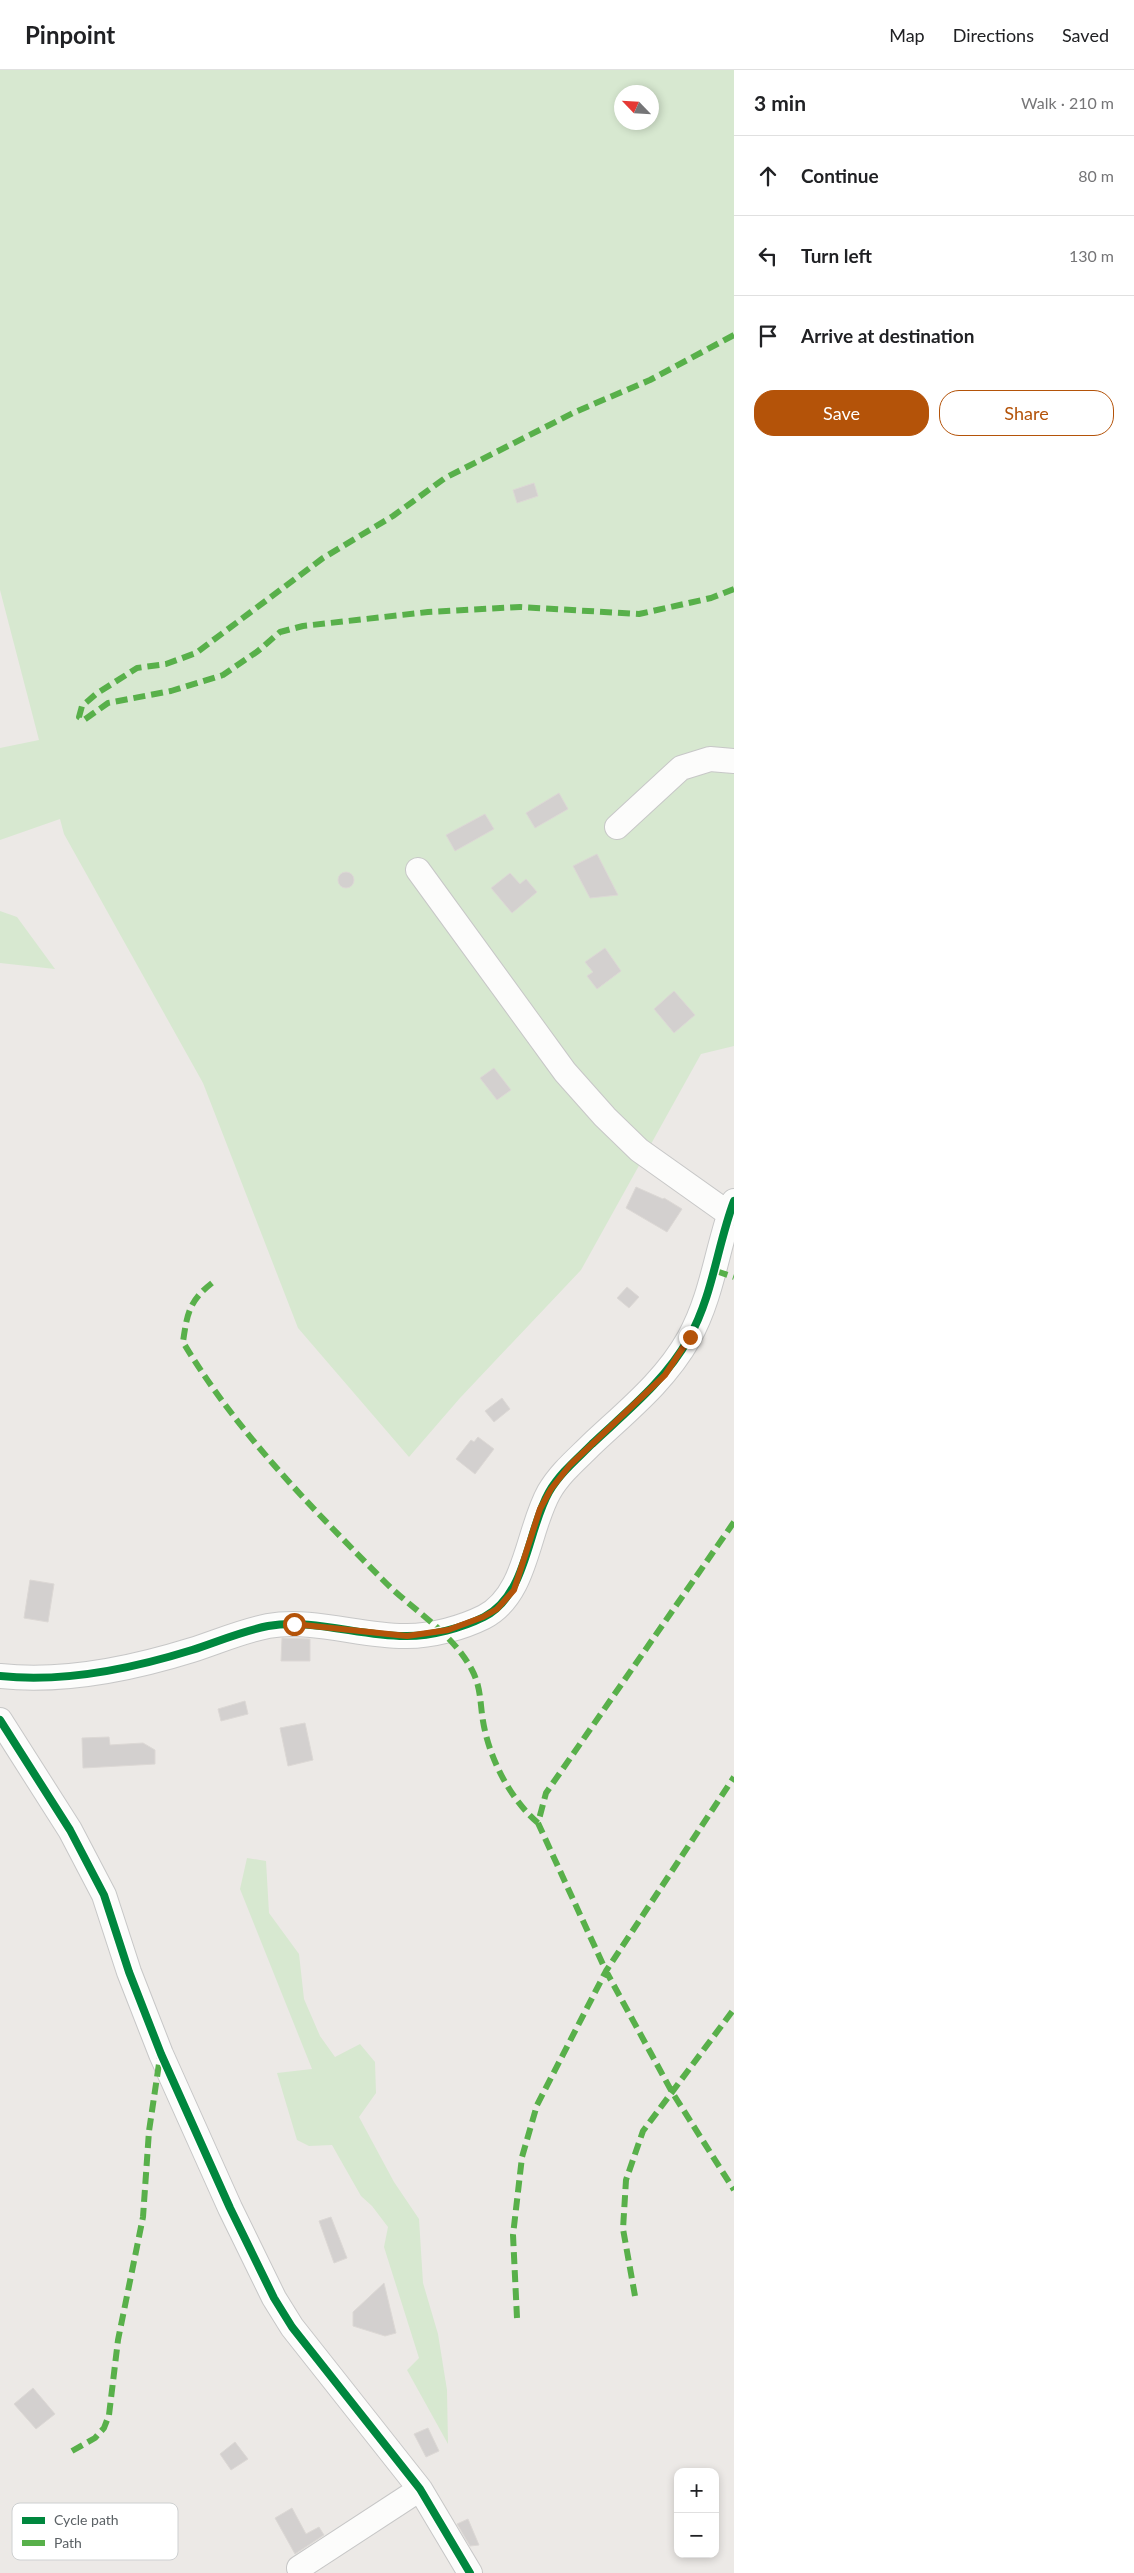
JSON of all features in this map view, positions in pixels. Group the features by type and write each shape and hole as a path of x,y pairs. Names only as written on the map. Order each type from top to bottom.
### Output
{"street":[{"path":"617,827 681,768 710,759 734,761"},
{"path":"0,1676 52,1677 96,1673 153,1661 269,1626 294,1624 407,1636 448,1630 483,1617 497,1609 514,1590 540,1509 551,1489 570,1465 665,1375 690,1337 716,1271 732,1207 640,1150 606,1118 565,1072 418,870"},
{"path":"0,1720 70,1830 104,1895 129,1972 161,2054 230,2208 274,2298 292,2326 420,2489 470,2573"},
{"path":"299,2568 420,2489"}],"green space":[{"path":"0,70 734,70 734,1046 701,1054 581,1270 460,1398 409,1457 298,1328 203,1083 64,834 60,819 0,840 0,748 39,740 0,590"},
{"path":"0,911 17,917 55,969 0,963"},
{"path":"247,1858 266,1861 269,1913 299,1954 304,1999 320,2036 335,2057 360,2044 375,2062 376,2093 359,2117 394,2182 419,2219 423,2283 438,2334 447,2390 448,2444 407,2370 419,2358 384,2247 388,2227 372,2206 361,2196 332,2145 309,2146 297,2140 277,2073 312,2069 240,1889"}],"building":[{"path":"534,483 538,496 517,503 513,490"},
{"path":"559,793 568,809 535,828 526,813"},
{"path":"485,814 494,829 455,851 446,835"},
{"path":"597,854 618,895 590,898 573,866"},
{"path":"343,872 349,872 354,877 352,886 343,888 338,883 338,877"},
{"path":"510,873 520,884 526,879 537,892 512,913 491,888"},
{"path":"605,948 621,971 597,989 587,976 593,972 585,962"},
{"path":"674,991 695,1015 674,1033 654,1009"},
{"path":"494,1068 511,1090 497,1100 480,1078"},
{"path":"636,1187 664,1198 682,1209 667,1232 626,1208"},
{"path":"627,1287 639,1297 629,1308 617,1298"},
{"path":"502,1398 510,1409 494,1422 485,1411"},
{"path":"478,1437 494,1449 475,1474 456,1459 471,1440 474,1442"},
{"path":"30,1580 54,1584 48,1622 24,1618"},
{"path":"282,1638 310,1639 310,1661 281,1661"},
{"path":"245,1701 248,1714 221,1721 218,1709"},
{"path":"305,1723 313,1760 288,1766 280,1728"},
{"path":"109,1737 110,1745 143,1743 155,1750 155,1764 83,1768 82,1738"},
{"path":"331,2217 347,2258 334,2263 319,2221"},
{"path":"384,2283 396,2333 385,2336 353,2326 353,2312"},
{"path":"33,2388 55,2414 36,2429 14,2404"},
{"path":"428,2428 439,2451 426,2457 414,2434"},
{"path":"235,2442 248,2459 231,2470 220,2454"},
{"path":"292,2508 306,2534 319,2527 324,2535 295,2554 275,2518"},
{"path":"468,2519 479,2545 470,2546 457,2524"}],"marked path":[{"path":"734,335 650,380 575,412 445,478 393,516 323,558 196,653 166,664 137,668 96,694 82,706 79,717 84,720 108,703 171,691 223,675 258,651 280,632 303,626 428,612 520,607 639,614 711,598 734,589"},
{"path":"716,1271 734,1277"},
{"path":"212,1283 198,1296 190,1309 183,1342 226,1406 275,1466 382,1579 442,1632 464,1656 477,1683 486,1735 502,1777 518,1802 538,1823"},
{"path":"734,1522 546,1793 538,1823 606,1971 672,2092 734,2190"},
{"path":"517,2318 513,2235 522,2157 537,2105 606,1971 734,1777"},
{"path":"635,2296 623,2229 626,2180 643,2131 734,2009"},
{"path":"72,2451 95,2438 104,2428 109,2415 118,2340 143,2217 149,2131 160,2057"}],"cycle path":[{"path":"0,1676 48,1678 97,1673 169,1657 268,1626 303,1624 390,1636 417,1636 447,1631 484,1617 498,1607 509,1594 518,1578 542,1508 553,1485 563,1472 657,1382 689,1338 704,1305 734,1201"},
{"path":"0,1720 70,1830 104,1895 129,1972 161,2054 230,2208 274,2298 292,2327 420,2489 470,2573"}],"route":[{"path":"294,1624 407,1636 448,1630 483,1617 497,1609 514,1590 540,1509 551,1489 570,1465 665,1375 690,1337"}]}
